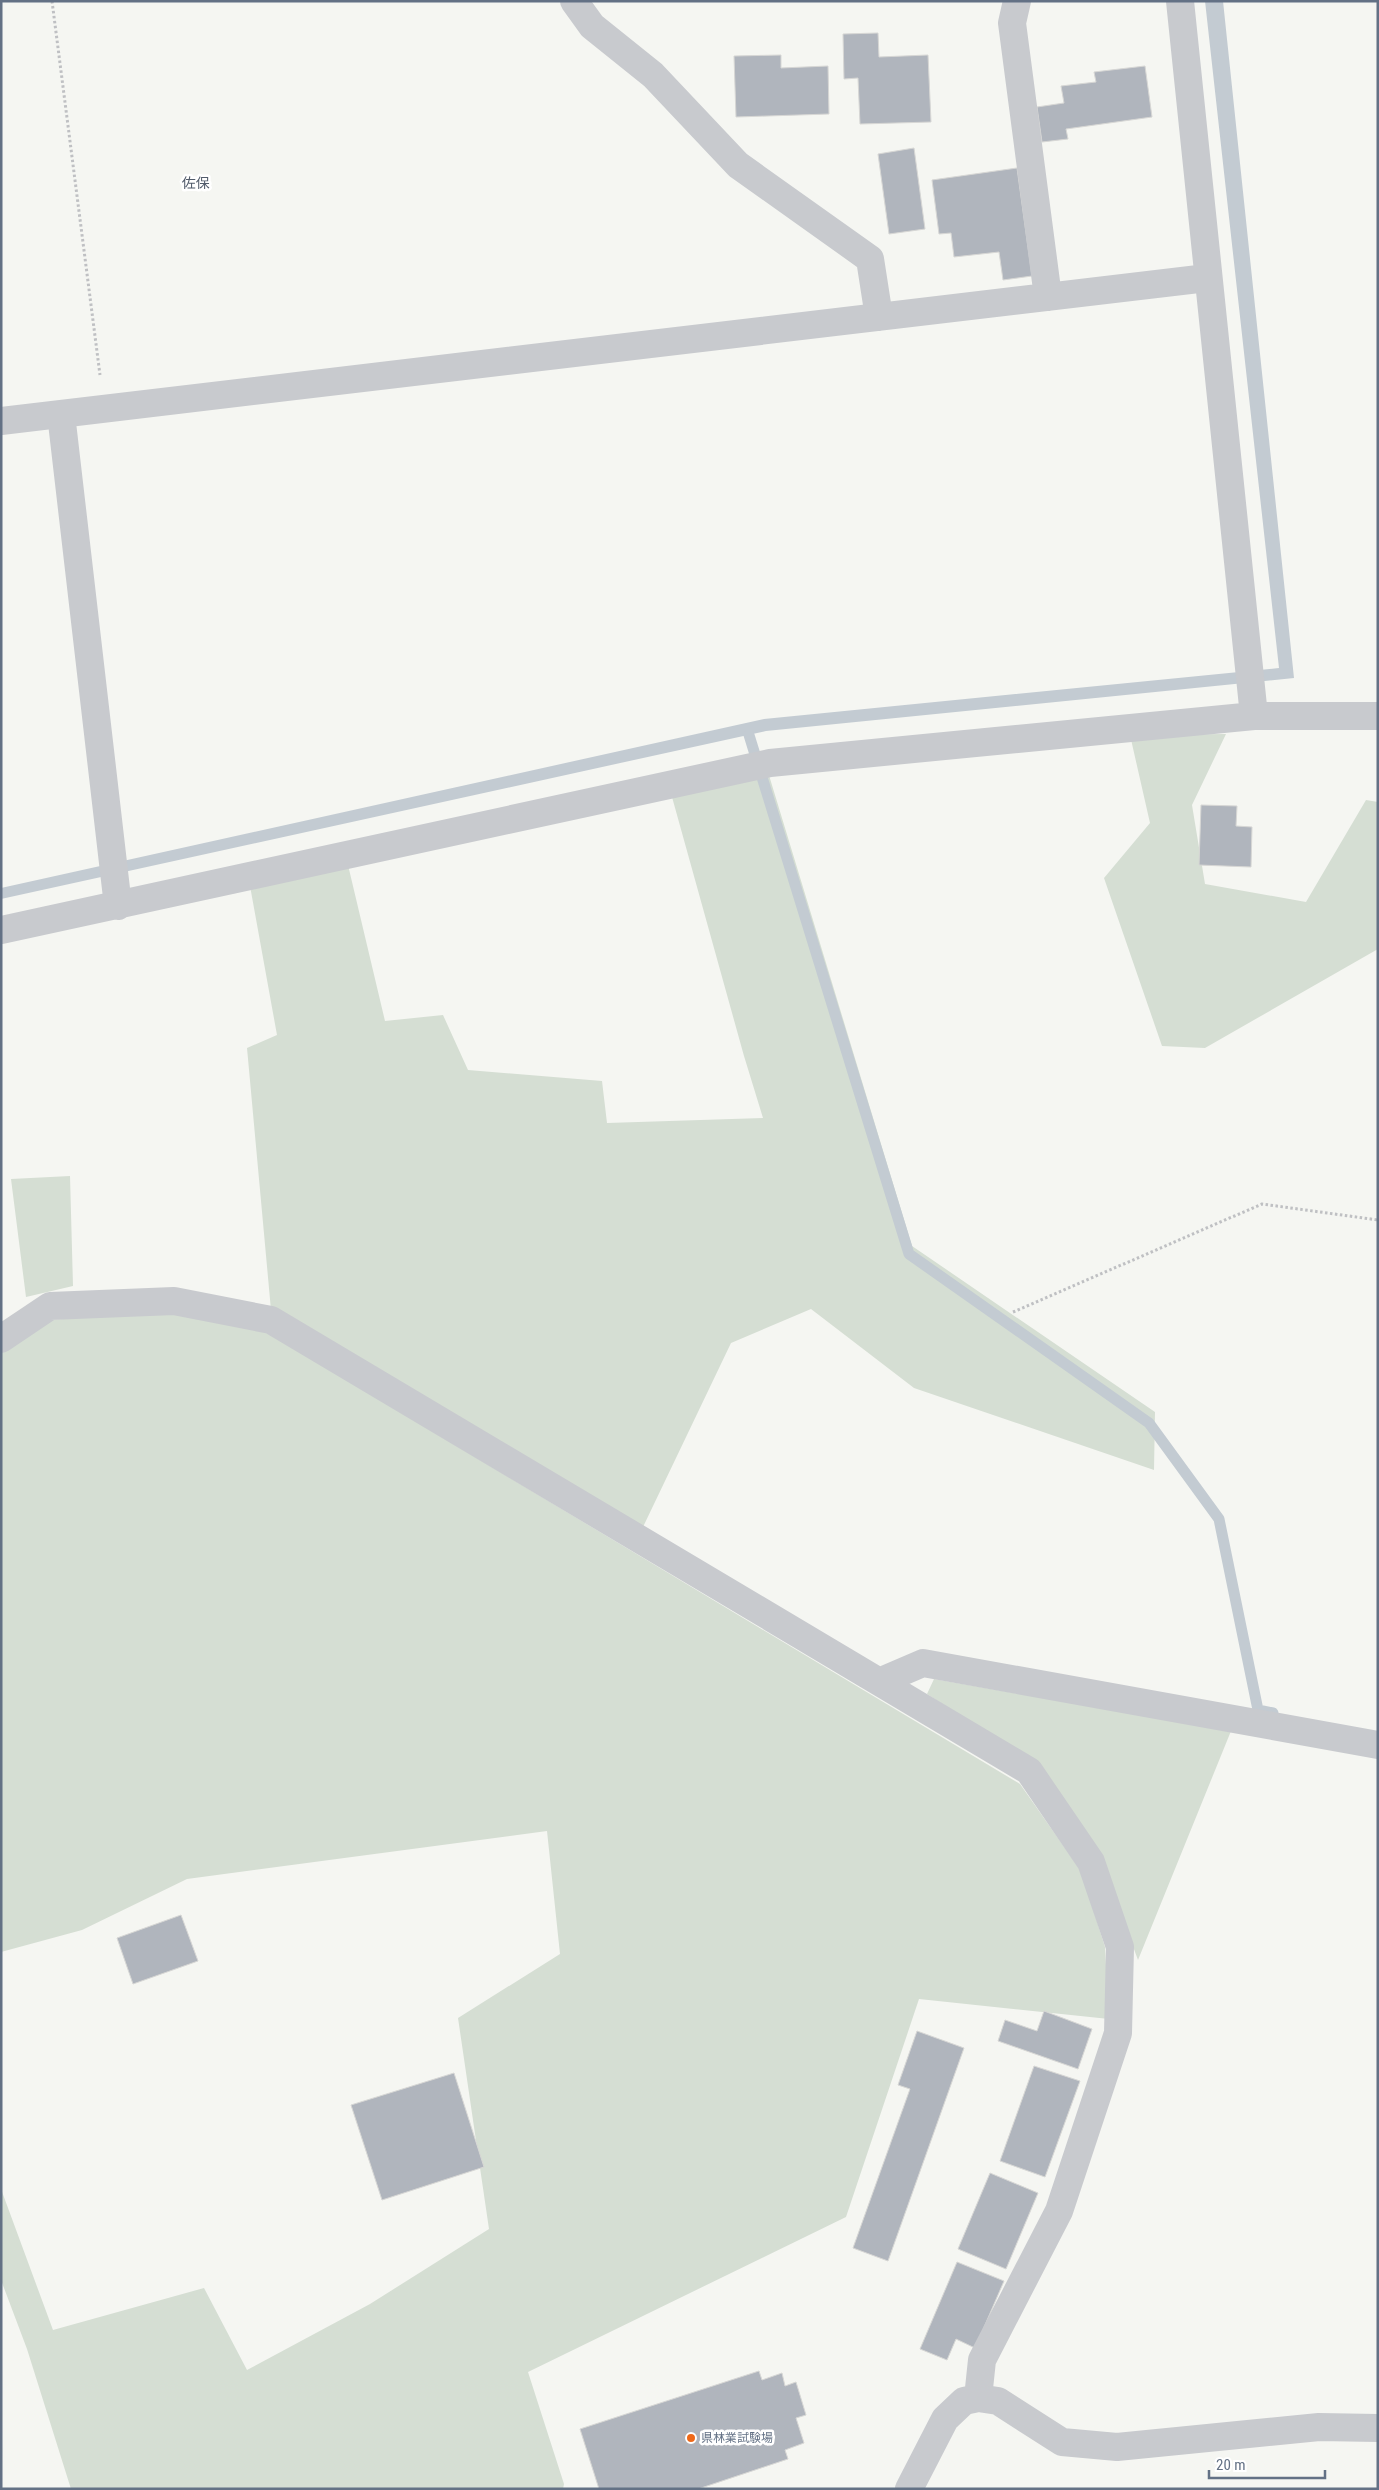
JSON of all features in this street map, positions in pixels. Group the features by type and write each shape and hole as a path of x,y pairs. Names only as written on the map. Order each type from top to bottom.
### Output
{"street":[{"path":"574,1 592,26 653,74 738,165 870,259 879,317"},
{"path":"1016,1 1012,22 1048,297"},
{"path":"1180,1 1207,278 1254,716"},
{"path":"1,421 1207,278"},
{"path":"61,414 118,906"},
{"path":"1,930 760,765 1254,716 1378,716"},
{"path":"1,1339 50,1306 174,1302 271,1320 881,1681 1029,1771 1091,1862 1120,1947 1118,2033 1059,2211 982,2360 978,2398"},
{"path":"881,1681 923,1663 1378,1745"},
{"path":"909,2489 945,2419 964,2401 978,2398 998,2401 1062,2442 1117,2447 1319,2427 1378,2428"}],"path":[{"path":"52,1 104,409"},
{"path":"1013,1312 1262,1204 1378,1220"}],"shaded area":[{"path":"1205,1 1223,1 1294,678 766,731 1,899 1,888 764,719 1279,668"},
{"path":"1226,734 1192,805 1205,884 1306,902 1366,800 1378,802 1378,949 1205,1048 1162,1046 1104,878 1150,823 1130,735"},
{"path":"768,772 912,1246 1155,1412 1154,1470 914,1388 811,1309 731,1343 643,1527 271,1310 247,1048 277,1035 250,886 348,865 385,1021 443,1015 468,1070 602,1081 607,1123 763,1118 672,797"},
{"path":"70,1176 73,1286 26,1297 11,1179"},
{"path":"174,1309 260,1328 1020,1784 1081,1871 1105,1947 1109,2019 919,1999 846,2217 528,2372 564,2484 563,2489 71,2489 27,2349 1,2280 1,2189 53,2330 204,2288 247,2370 370,2304 489,2229 458,2018 560,1954 547,1831 187,1879 82,1930 1,1952 1,1351 51,1320"},
{"path":"934,1679 1231,1731 1138,1960 1100,1857 1038,1766 927,1694"}],"building":[{"path":"878,33 879,57 928,55 931,122 860,124 858,78 844,79 843,34"},
{"path":"781,55 781,68 828,66 829,114 736,117 734,56"},
{"path":"1145,66 1152,117 1066,129 1068,139 1042,142 1037,107 1064,103 1061,86 1096,82 1094,72"},
{"path":"914,148 925,229 889,234 878,154"},
{"path":"1017,168 1032,276 1003,280 999,252 954,257 951,233 939,234 932,180"},
{"path":"1201,805 1237,806 1236,826 1252,827 1251,867 1199,865"},
{"path":"181,1915 198,1961 133,1984 117,1938"},
{"path":"1044,2011 1092,2029 1078,2069 998,2041 1005,2020 1037,2031"},
{"path":"917,2031 964,2048 888,2261 853,2248 910,2089 898,2085"},
{"path":"1034,2066 1080,2081 1045,2177 1000,2161"},
{"path":"454,2073 484,2167 382,2200 351,2105"},
{"path":"990,2173 1038,2193 1006,2269 958,2249"},
{"path":"957,2262 1004,2281 975,2348 956,2339 947,2360 920,2349"},
{"path":"759,2371 762,2380 782,2373 785,2386 796,2382 806,2415 796,2418 804,2443 785,2450 788,2459 698,2489 599,2489 580,2429"}],"waterway":[{"path":"749,735 909,1254 1149,1423 1219,1519 1258,1710 1273,1713"}],"place":[{"name":"県林業試験場","path":"691,2438"}],"district":[{"name":"佐保","path":"196,183"}]}
